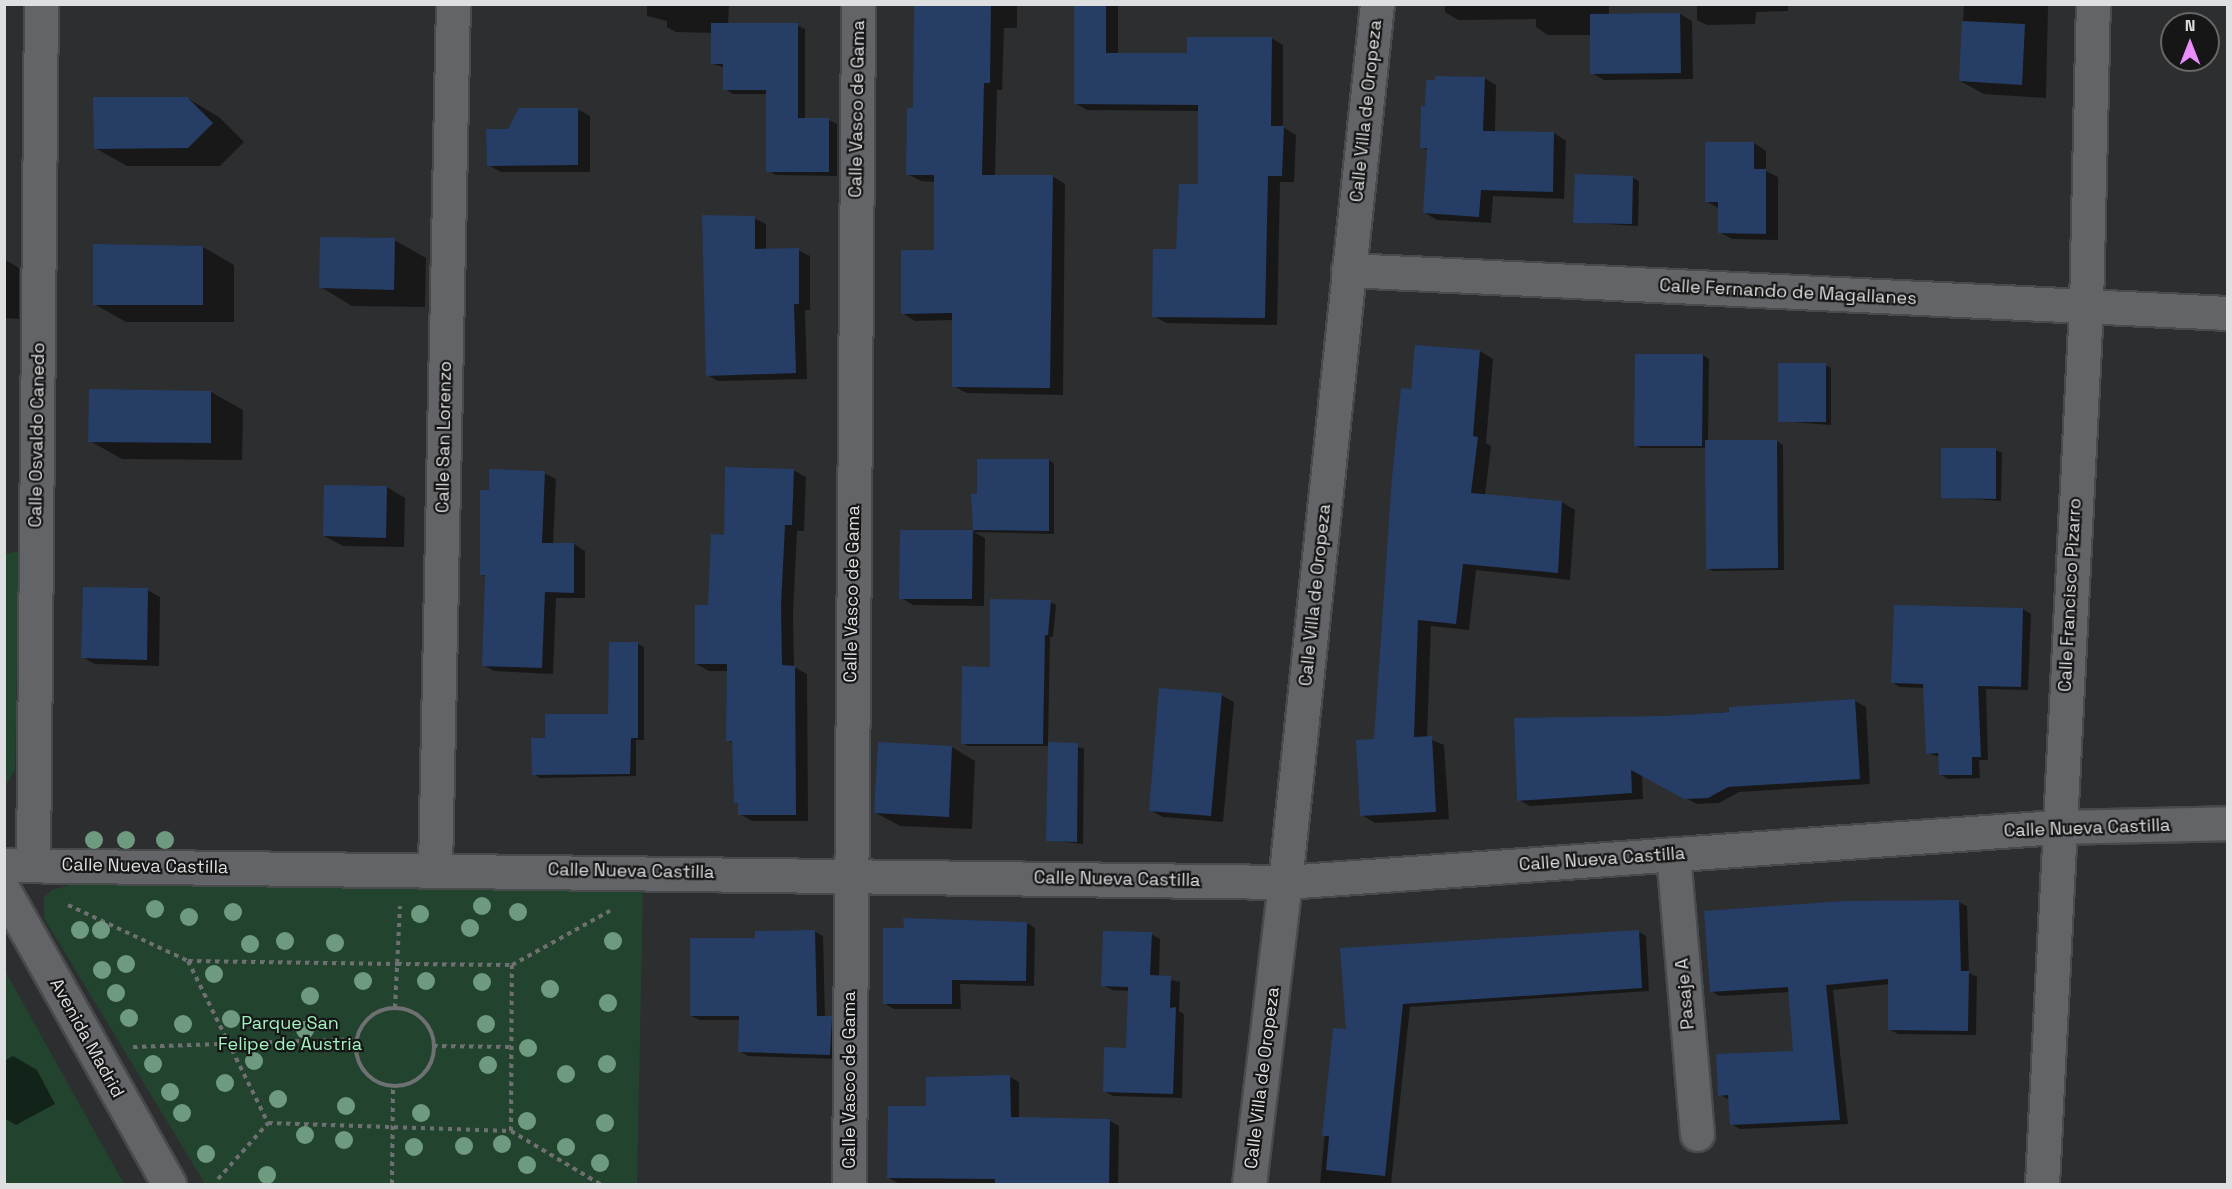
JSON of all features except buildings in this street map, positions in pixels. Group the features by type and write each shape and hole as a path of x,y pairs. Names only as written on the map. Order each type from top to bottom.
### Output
{"street":[{"name":"Calle Osvaldo Canedo","path":"19,865 41,4"},
{"name":"Calle San Lorenzo","path":"435,869 453,4"},
{"name":"Calle Vasco de Gama","path":"849,1185 858,4"},
{"name":"Calle Villa de Oropeza","path":"1249,1185 1285,882 1377,4"},
{"name":"Calle Francisco Pizarro","path":"2042,1185 2057,827 2086,307 2093,4"},
{"name":"Calle Fernando de Magallanes","path":"1348,270 2228,313"},
{"name":"Calle Nueva Castilla","path":"19,865 850,874 1285,882 2057,827 2228,823"},
{"name":"Pasaje A","path":"1673,854 1697,1134"},
{"name":"Avenida Madrid","path":"4,891 169,1185"}],"path":[{"path":"395,1008 400,893"},
{"path":"62,902 188,961 397,964 512,965 615,909"},
{"path":"188,961 268,1123"},
{"path":"511,1131 512,965"},
{"path":"395,1008 407,1010 423,1020 433,1046 426,1071 416,1079 393,1086 368,1076 360,1065 357,1039 370,1017 395,1008"},
{"path":"131,1047 357,1039"},
{"path":"433,1046 512,1047"},
{"path":"392,1185 393,1086"},
{"path":"268,1123 511,1131 600,1185"},
{"path":"218,1179 268,1123"}],"green space":[{"path":"19,551 15,770 5,786 5,554"},
{"name":"Parque San Felipe de Austria","path":"87,880 643,888 637,1184 205,1184 44,918 44,897 52,890"},
{"path":"5,971 124,1184 5,1184"}]}
